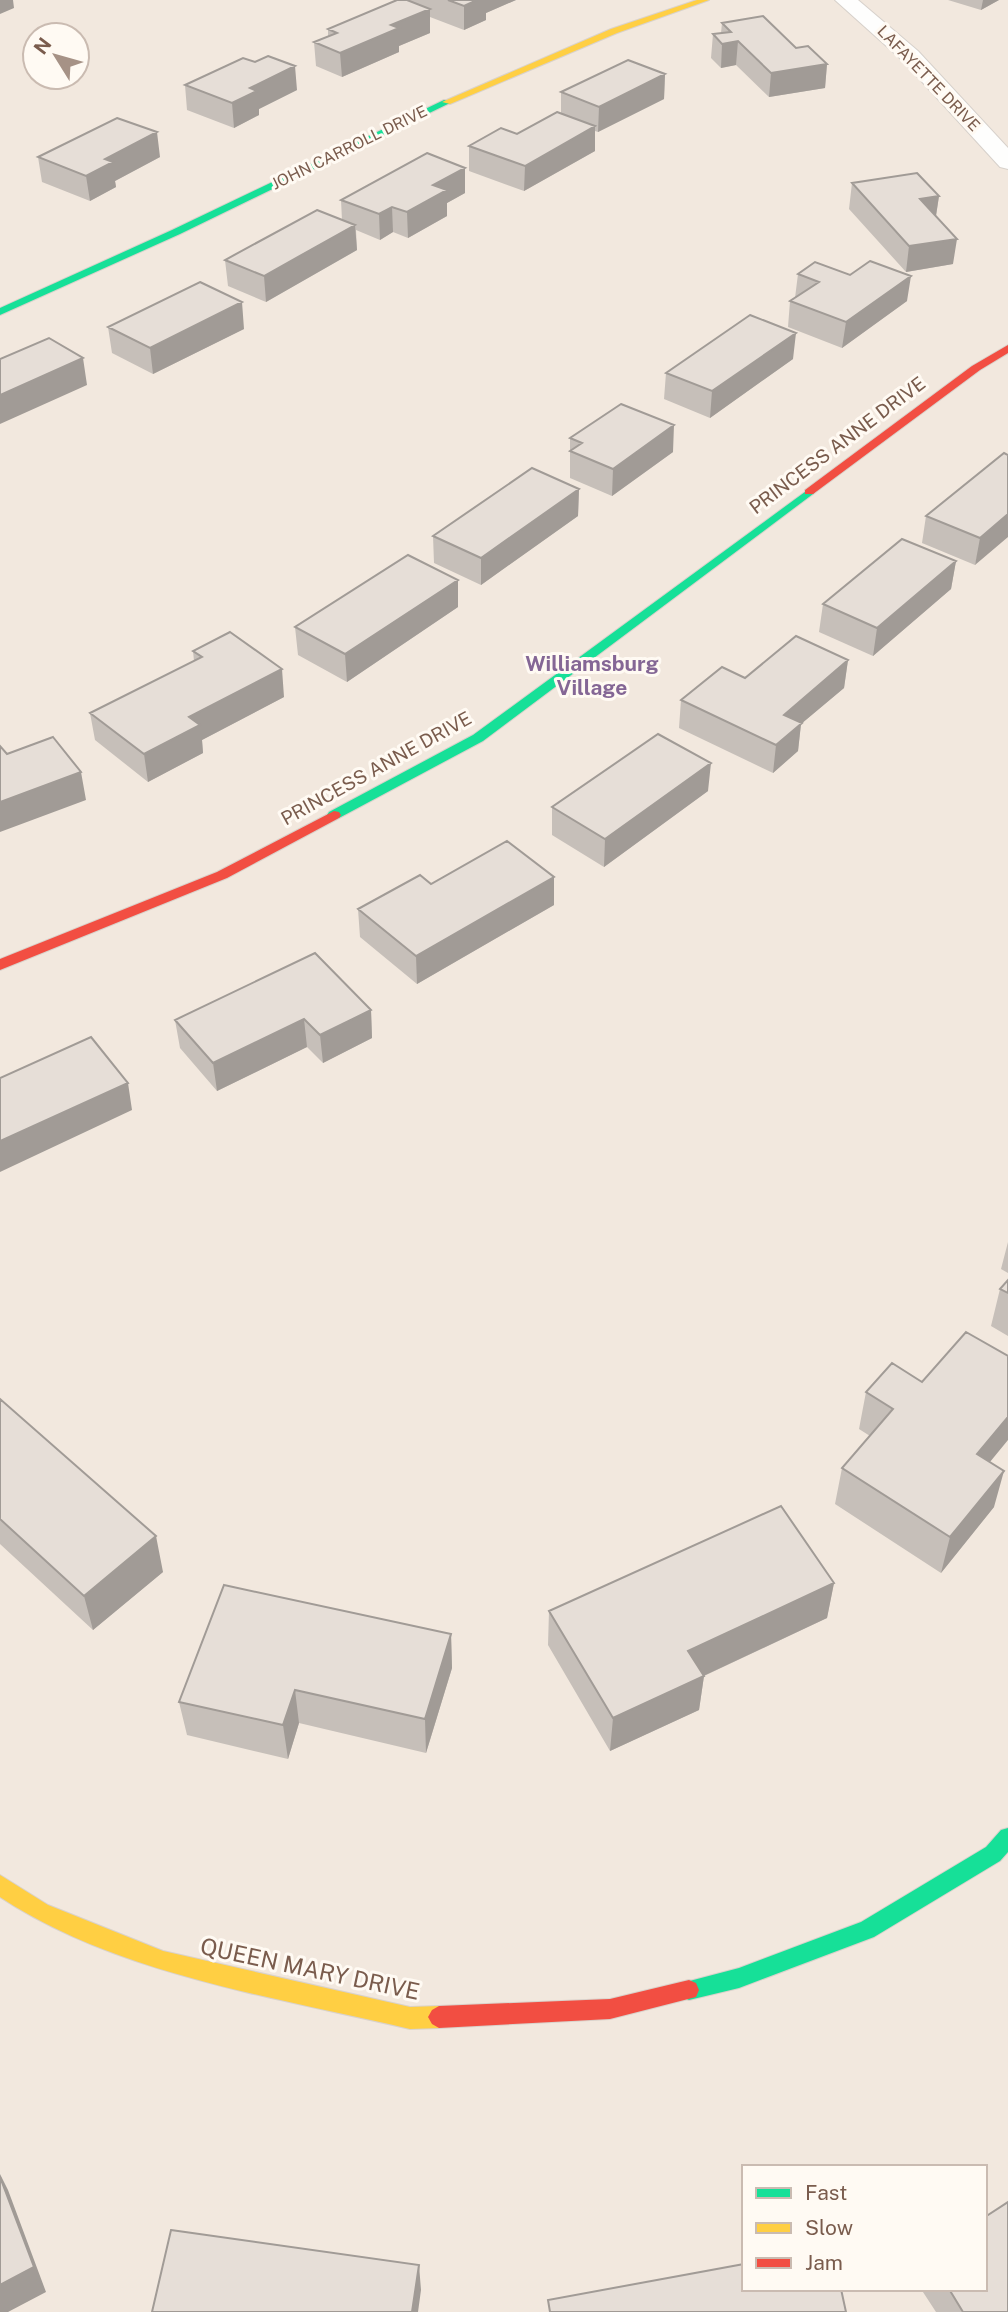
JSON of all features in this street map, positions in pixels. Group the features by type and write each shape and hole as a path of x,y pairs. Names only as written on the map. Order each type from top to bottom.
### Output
{"street":[{"name":"JOHN CARROLL DRIVE","path":"0,312 75,281 404,119 506,74 705,0"},
{"name":"LAFAYETTE DRIVE","path":"845,0 876,22 912,55 1008,162"},
{"name":"PRINCESS ANNE DRIVE","path":"0,965 222,875 478,738 976,368 1008,348"},
{"name":"QUEEN MARY DRIVE","path":"0,1885 41,1912 163,1961 410,2018 610,2009 739,1978 867,1930 993,1854 1008,1837"}],"shaded area":[{"path":"0,0 1008,0 1008,2312 0,2312"}],"building":[{"path":"397,0 407,0 430,9 391,25 399,28 340,53 314,42 337,33 328,29"},
{"path":"448,0 477,0 464,6"},
{"path":"763,16 796,48 808,46 827,64 771,73 738,41 722,44 713,34 731,32 722,23"},
{"path":"268,56 295,66 250,88 257,91 232,103 185,85 243,58 255,62"},
{"path":"628,60 665,74 599,107 561,92"},
{"path":"557,112 595,126 525,166 469,146 501,128 517,134"},
{"path":"117,118 157,132 105,159 113,162 86,176 38,157"},
{"path":"427,153 465,168 433,185 447,190 407,212 392,207 379,214 341,200"},
{"path":"917,173 939,196 920,199 957,239 909,246 852,183"},
{"path":"317,210 355,225 264,276 225,260"},
{"path":"870,261 911,276 846,322 790,301 819,282 798,274 815,262 850,275"},
{"path":"200,282 242,302 150,348 108,327"},
{"path":"750,315 796,333 712,391 666,373"},
{"path":"49,338 83,358 0,395 0,359"},
{"path":"621,404 674,425 613,469 570,451 582,443 570,438"},
{"path":"1004,453 1008,455 1008,514 980,538 926,516"},
{"path":"532,468 579,489 481,558 433,536"},
{"path":"902,539 956,561 877,628 823,604"},
{"path":"408,555 458,580 345,654 295,627"},
{"path":"230,632 282,669 189,717 200,725 144,754 90,713 202,657 193,651"},
{"path":"796,636 848,660 784,715 802,723 776,745 681,700 722,667 745,678"},
{"path":"658,734 711,763 605,839 552,807"},
{"path":"53,737 81,772 0,802 0,746 7,754"},
{"path":"507,841 554,877 416,956 358,909 420,875 431,884"},
{"path":"315,953 371,1010 320,1035 304,1019 213,1063 175,1020"},
{"path":"91,1037 128,1083 0,1141 0,1078"},
{"path":"1008,1280 1008,1293 1000,1289"},
{"path":"966,1332 1008,1356 1008,1417 977,1454 1004,1471 950,1537 842,1468 893,1409 866,1392 892,1363 922,1382"},
{"path":"0,1399 156,1536 84,1596 0,1519"},
{"path":"781,1506 834,1583 688,1651 704,1676 613,1718 549,1611"},
{"path":"224,1585 451,1634 425,1719 295,1690 283,1725 179,1702"},
{"path":"0,2177 34,2267 0,2285"},
{"path":"1008,2202 1008,2312 963,2312 950,2291 987,2291 987,2216"},
{"path":"171,2230 419,2265 412,2312 152,2312"},
{"path":"742,2264 742,2291 841,2291 846,2312 550,2312 548,2300"}],"traffic: fast":[{"path":"0,312 176,232 447,102"},
{"path":"334,815 478,738 809,492"},
{"path":"689,1990 739,1978 867,1930 993,1854 1008,1837"}],"traffic: slow":[{"path":"447,102 614,31 705,0"},
{"path":"0,1885 41,1912 163,1961 410,2018 439,2017"}],"traffic: jam":[{"path":"809,492 976,368 1008,348"},
{"path":"0,965 222,875 334,815"},
{"path":"439,2017 610,2009 689,1990"}],"district":[{"name":"Williamsburg Village","path":"592,676"}]}
